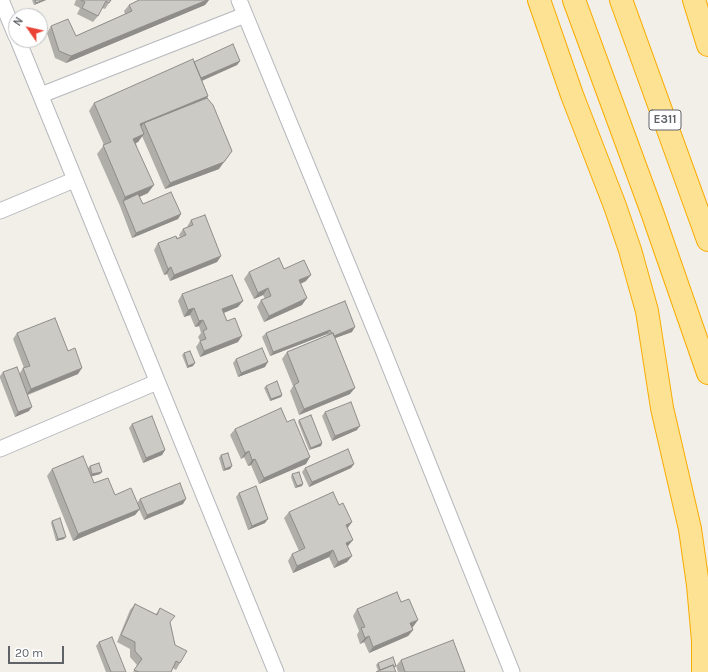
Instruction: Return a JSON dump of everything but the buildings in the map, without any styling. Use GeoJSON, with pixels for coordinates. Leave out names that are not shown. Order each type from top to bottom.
{"type":"FeatureCollection","features":[{"type":"Feature","properties":{"kind":"highway"},"geometry":{"type":"LineString","coordinates":[[538,0],[572,95],[616,206],[647,311],[662,408],[690,529],[698,585],[703,641],[703,672]]}},
{"type":"Feature","properties":{"kind":"highway"},"geometry":{"type":"LineString","coordinates":[[574,0],[652,212],[708,373]]}},
{"type":"Feature","properties":{"kind":"highway","name":"E311"},"geometry":{"type":"LineString","coordinates":[[621,0],[708,240]]}},
{"type":"Feature","properties":{"kind":"highway"},"geometry":{"type":"LineString","coordinates":[[694,0],[708,45]]}},
{"type":"Feature","properties":{"kind":"highway"},"geometry":{"type":"LineString","coordinates":[[705,0],[708,6]]}},
{"type":"Feature","properties":{"kind":"street"},"geometry":{"type":"LineString","coordinates":[[1,0],[8,17]]}},
{"type":"Feature","properties":{"kind":"street"},"geometry":{"type":"LineString","coordinates":[[239,0],[381,345],[512,672]]}},
{"type":"Feature","properties":{"kind":"street"},"geometry":{"type":"LineString","coordinates":[[40,96],[245,15]]}},
{"type":"Feature","properties":{"kind":"street"},"geometry":{"type":"LineString","coordinates":[[21,48],[276,672]]}},
{"type":"Feature","properties":{"kind":"street"},"geometry":{"type":"LineString","coordinates":[[0,211],[74,180]]}},
{"type":"Feature","properties":{"kind":"street"},"geometry":{"type":"LineString","coordinates":[[0,449],[158,382]]}}]}
